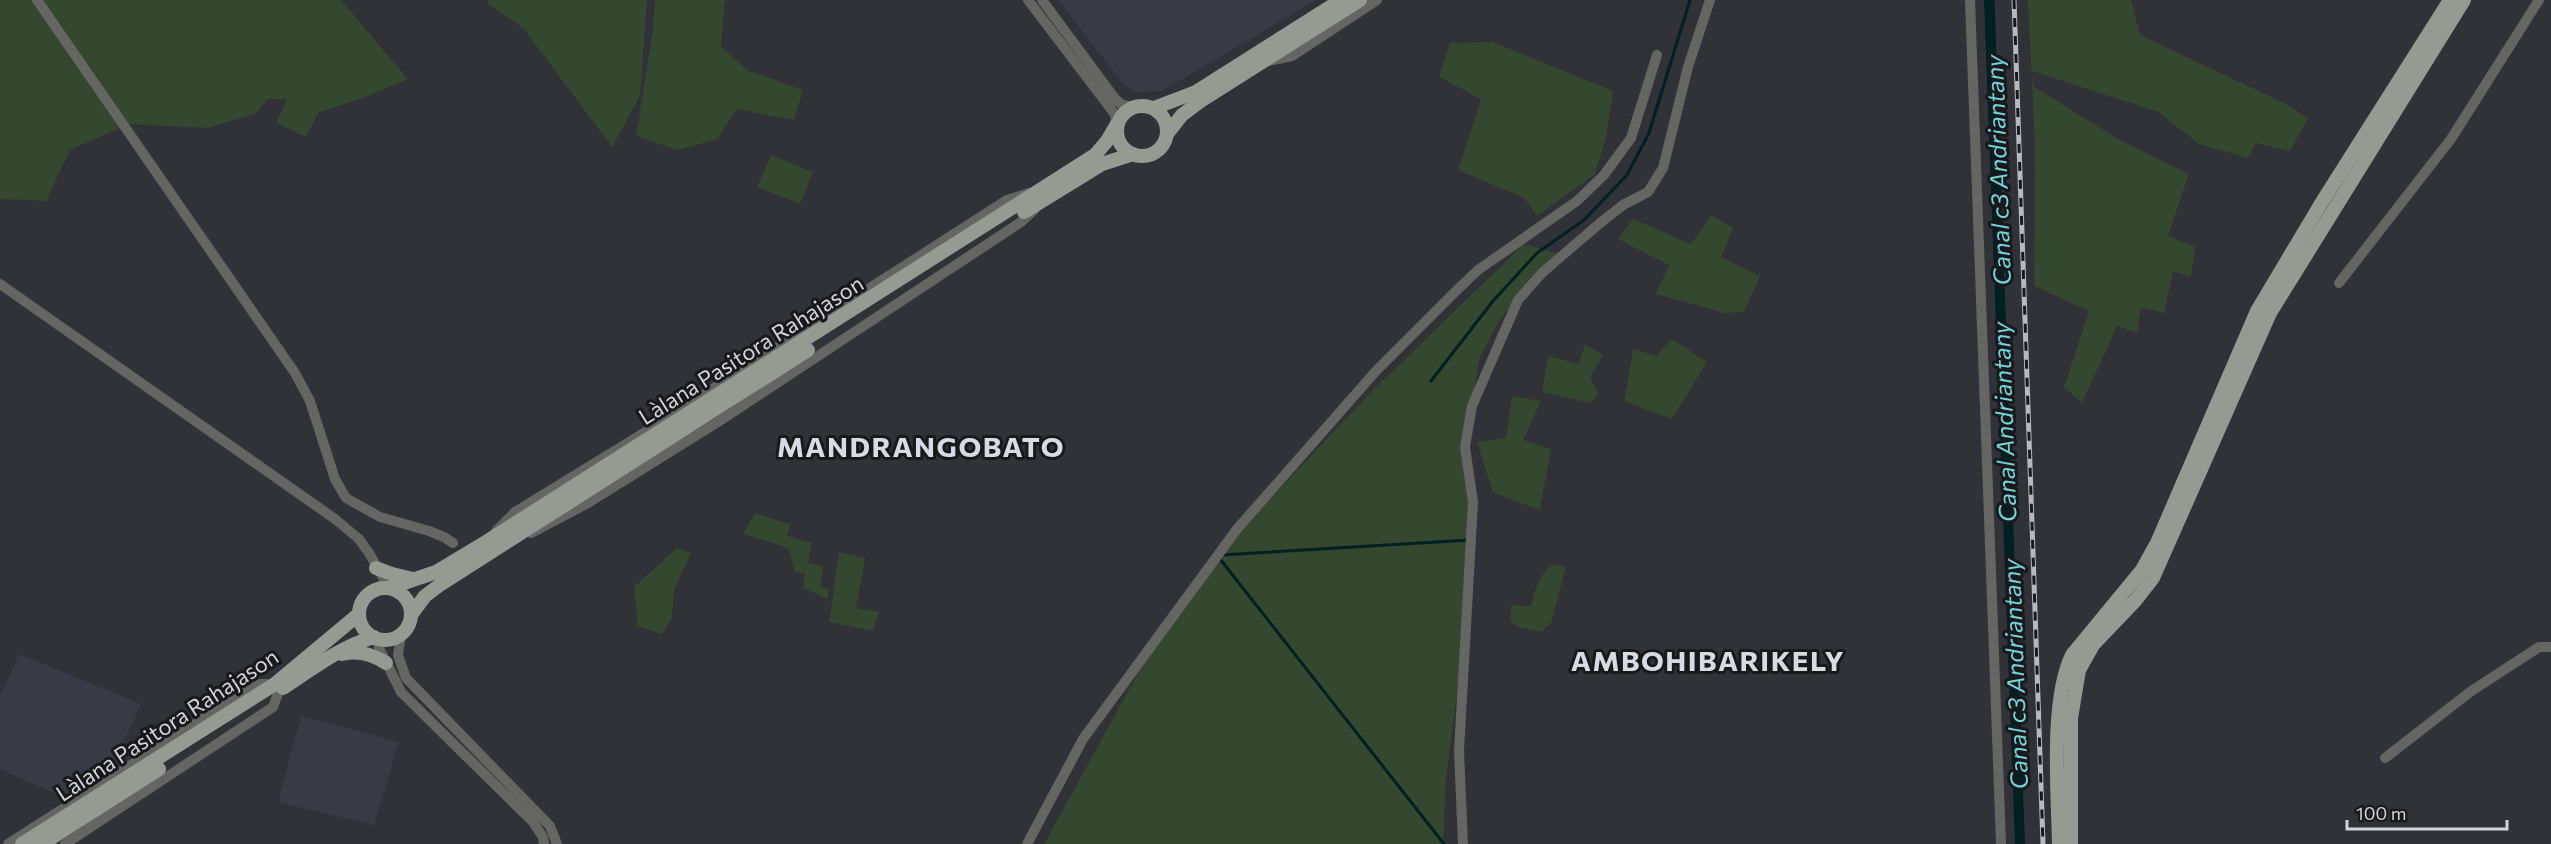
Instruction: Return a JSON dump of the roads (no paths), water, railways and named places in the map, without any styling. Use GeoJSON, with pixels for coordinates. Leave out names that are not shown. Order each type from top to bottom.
{"type":"FeatureCollection","features":[{"type":"Feature","properties":{"kind":"main road"},"geometry":{"type":"LineString","coordinates":[[1154,108],[1196,92],[1341,0]]}},
{"type":"Feature","properties":{"kind":"main road"},"geometry":{"type":"LineString","coordinates":[[1167,134],[1164,119],[1154,108],[1146,106],[1132,107],[1122,114],[1117,124],[1118,139],[1121,145],[1133,154],[1148,155],[1155,152],[1182,115],[1202,100],[1360,0]]}},
{"type":"Feature","properties":{"kind":"main road"},"geometry":{"type":"LineString","coordinates":[[2059,844],[2058,736],[2062,681],[2068,663],[2142,570],[2157,543],[2257,311],[2322,202],[2450,0]]}},
{"type":"Feature","properties":{"kind":"main road"},"geometry":{"type":"LineString","coordinates":[[2071,844],[2071,718],[2079,670],[2093,645],[2136,601],[2153,578],[2270,313],[2464,0]]}},
{"type":"Feature","properties":{"kind":"main road","name":"Làlana Pasitora Rahajason"},"geometry":{"type":"LineString","coordinates":[[411,615],[425,596],[491,546],[1046,192],[1095,155],[1117,124]]}},
{"type":"Feature","properties":{"kind":"main road","name":"Làlana Pasitora Rahajason"},"geometry":{"type":"LineString","coordinates":[[1046,192],[1102,164],[1133,154]]}},
{"type":"Feature","properties":{"kind":"main road","name":"Làlana Pasitora Rahajason"},"geometry":{"type":"LineString","coordinates":[[389,588],[418,580],[491,546]]}},
{"type":"Feature","properties":{"kind":"main road"},"geometry":{"type":"LineString","coordinates":[[376,568],[418,580]]}},
{"type":"Feature","properties":{"kind":"main road"},"geometry":{"type":"LineString","coordinates":[[389,588],[404,596],[411,608],[411,615],[407,627],[401,634],[386,639],[376,638],[361,623],[359,614],[361,605],[372,591],[389,588]]}},
{"type":"Feature","properties":{"kind":"main road","name":"Làlana Pasitora Rahajason"},"geometry":{"type":"LineString","coordinates":[[42,844],[277,688],[359,614]]}},
{"type":"Feature","properties":{"kind":"main road","name":"Làlana Pasitora Rahajason"},"geometry":{"type":"LineString","coordinates":[[22,844],[325,659],[357,642],[376,638]]}},
{"type":"Feature","properties":{"kind":"main road"},"geometry":{"type":"LineString","coordinates":[[325,659],[345,653],[359,652],[374,656],[386,663]]}},
{"type":"Feature","properties":{"kind":"street"},"geometry":{"type":"LineString","coordinates":[[37,0],[295,373],[310,401],[335,479],[346,498],[380,517],[420,528],[453,543]]}},
{"type":"Feature","properties":{"kind":"street"},"geometry":{"type":"LineString","coordinates":[[1029,0],[1114,113],[1117,124]]}},
{"type":"Feature","properties":{"kind":"street"},"geometry":{"type":"LineString","coordinates":[[1042,0],[1116,100],[1132,107]]}},
{"type":"Feature","properties":{"kind":"street"},"geometry":{"type":"LineString","coordinates":[[1265,62],[1292,56],[1377,0]]}},
{"type":"Feature","properties":{"kind":"street"},"geometry":{"type":"LineString","coordinates":[[1463,844],[1459,751],[1473,502],[1465,447],[1472,406],[1518,300],[1543,272],[1599,224],[1623,205],[1648,192],[1663,168],[1688,67],[1710,0]]}},
{"type":"Feature","properties":{"kind":"street"},"geometry":{"type":"LineString","coordinates":[[1970,0],[2001,844]]}},
{"type":"Feature","properties":{"kind":"street"},"geometry":{"type":"LineString","coordinates":[[2339,283],[2451,139],[2539,0]]}},
{"type":"Feature","properties":{"kind":"street"},"geometry":{"type":"LineString","coordinates":[[1027,844],[1083,740],[1237,529],[1376,371],[1454,293],[1479,270],[1577,201],[1604,175],[1631,138],[1657,55]]}},
{"type":"Feature","properties":{"kind":"street"},"geometry":{"type":"LineString","coordinates":[[491,546],[515,512],[649,430],[1007,200],[1046,192]]}},
{"type":"Feature","properties":{"kind":"street"},"geometry":{"type":"LineString","coordinates":[[0,284],[335,519],[359,539],[389,588]]}},
{"type":"Feature","properties":{"kind":"street"},"geometry":{"type":"LineString","coordinates":[[401,634],[398,655],[406,678],[550,826],[557,844]]}},
{"type":"Feature","properties":{"kind":"street"},"geometry":{"type":"LineString","coordinates":[[376,638],[401,692],[533,822],[543,837],[544,844]]}},
{"type":"Feature","properties":{"kind":"street"},"geometry":{"type":"LineString","coordinates":[[2385,758],[2470,692],[2539,647],[2551,647]]}},
{"type":"Feature","properties":{"kind":"street"},"geometry":{"type":"LineString","coordinates":[[8,844],[257,684],[277,688],[273,707],[65,844]]}},
{"type":"Feature","properties":{"kind":"waterway","name":"Canal Andriantany"},"geometry":{"type":"LineString","coordinates":[[1431,381],[1493,301],[1537,253],[1584,220],[1627,175],[1649,133],[1690,0]]}},
{"type":"Feature","properties":{"kind":"waterway","name":"Canal c3 Andriantany"},"geometry":{"type":"LineString","coordinates":[[1989,0],[2020,844]]}},
{"type":"Feature","properties":{"kind":"waterway","name":"Canal c3 Andriantany"},"geometry":{"type":"LineString","coordinates":[[1993,0],[2022,844]]}},
{"type":"Feature","properties":{"kind":"waterway"},"geometry":{"type":"LineString","coordinates":[[1222,555],[1470,540]]}},
{"type":"Feature","properties":{"kind":"waterway"},"geometry":{"type":"LineString","coordinates":[[1220,559],[1444,844]]}},
{"type":"Feature","properties":{"kind":"railway"},"geometry":{"type":"LineString","coordinates":[[2014,0],[2043,844]]}},
{"type":"Feature","properties":{"kind":"district","name":"MANDRANGOBATO"},"geometry":{"type":"Point","coordinates":[921,447]}},
{"type":"Feature","properties":{"kind":"district","name":"AMBOHIBARIKELY"},"geometry":{"type":"Point","coordinates":[1708,661]}}]}
